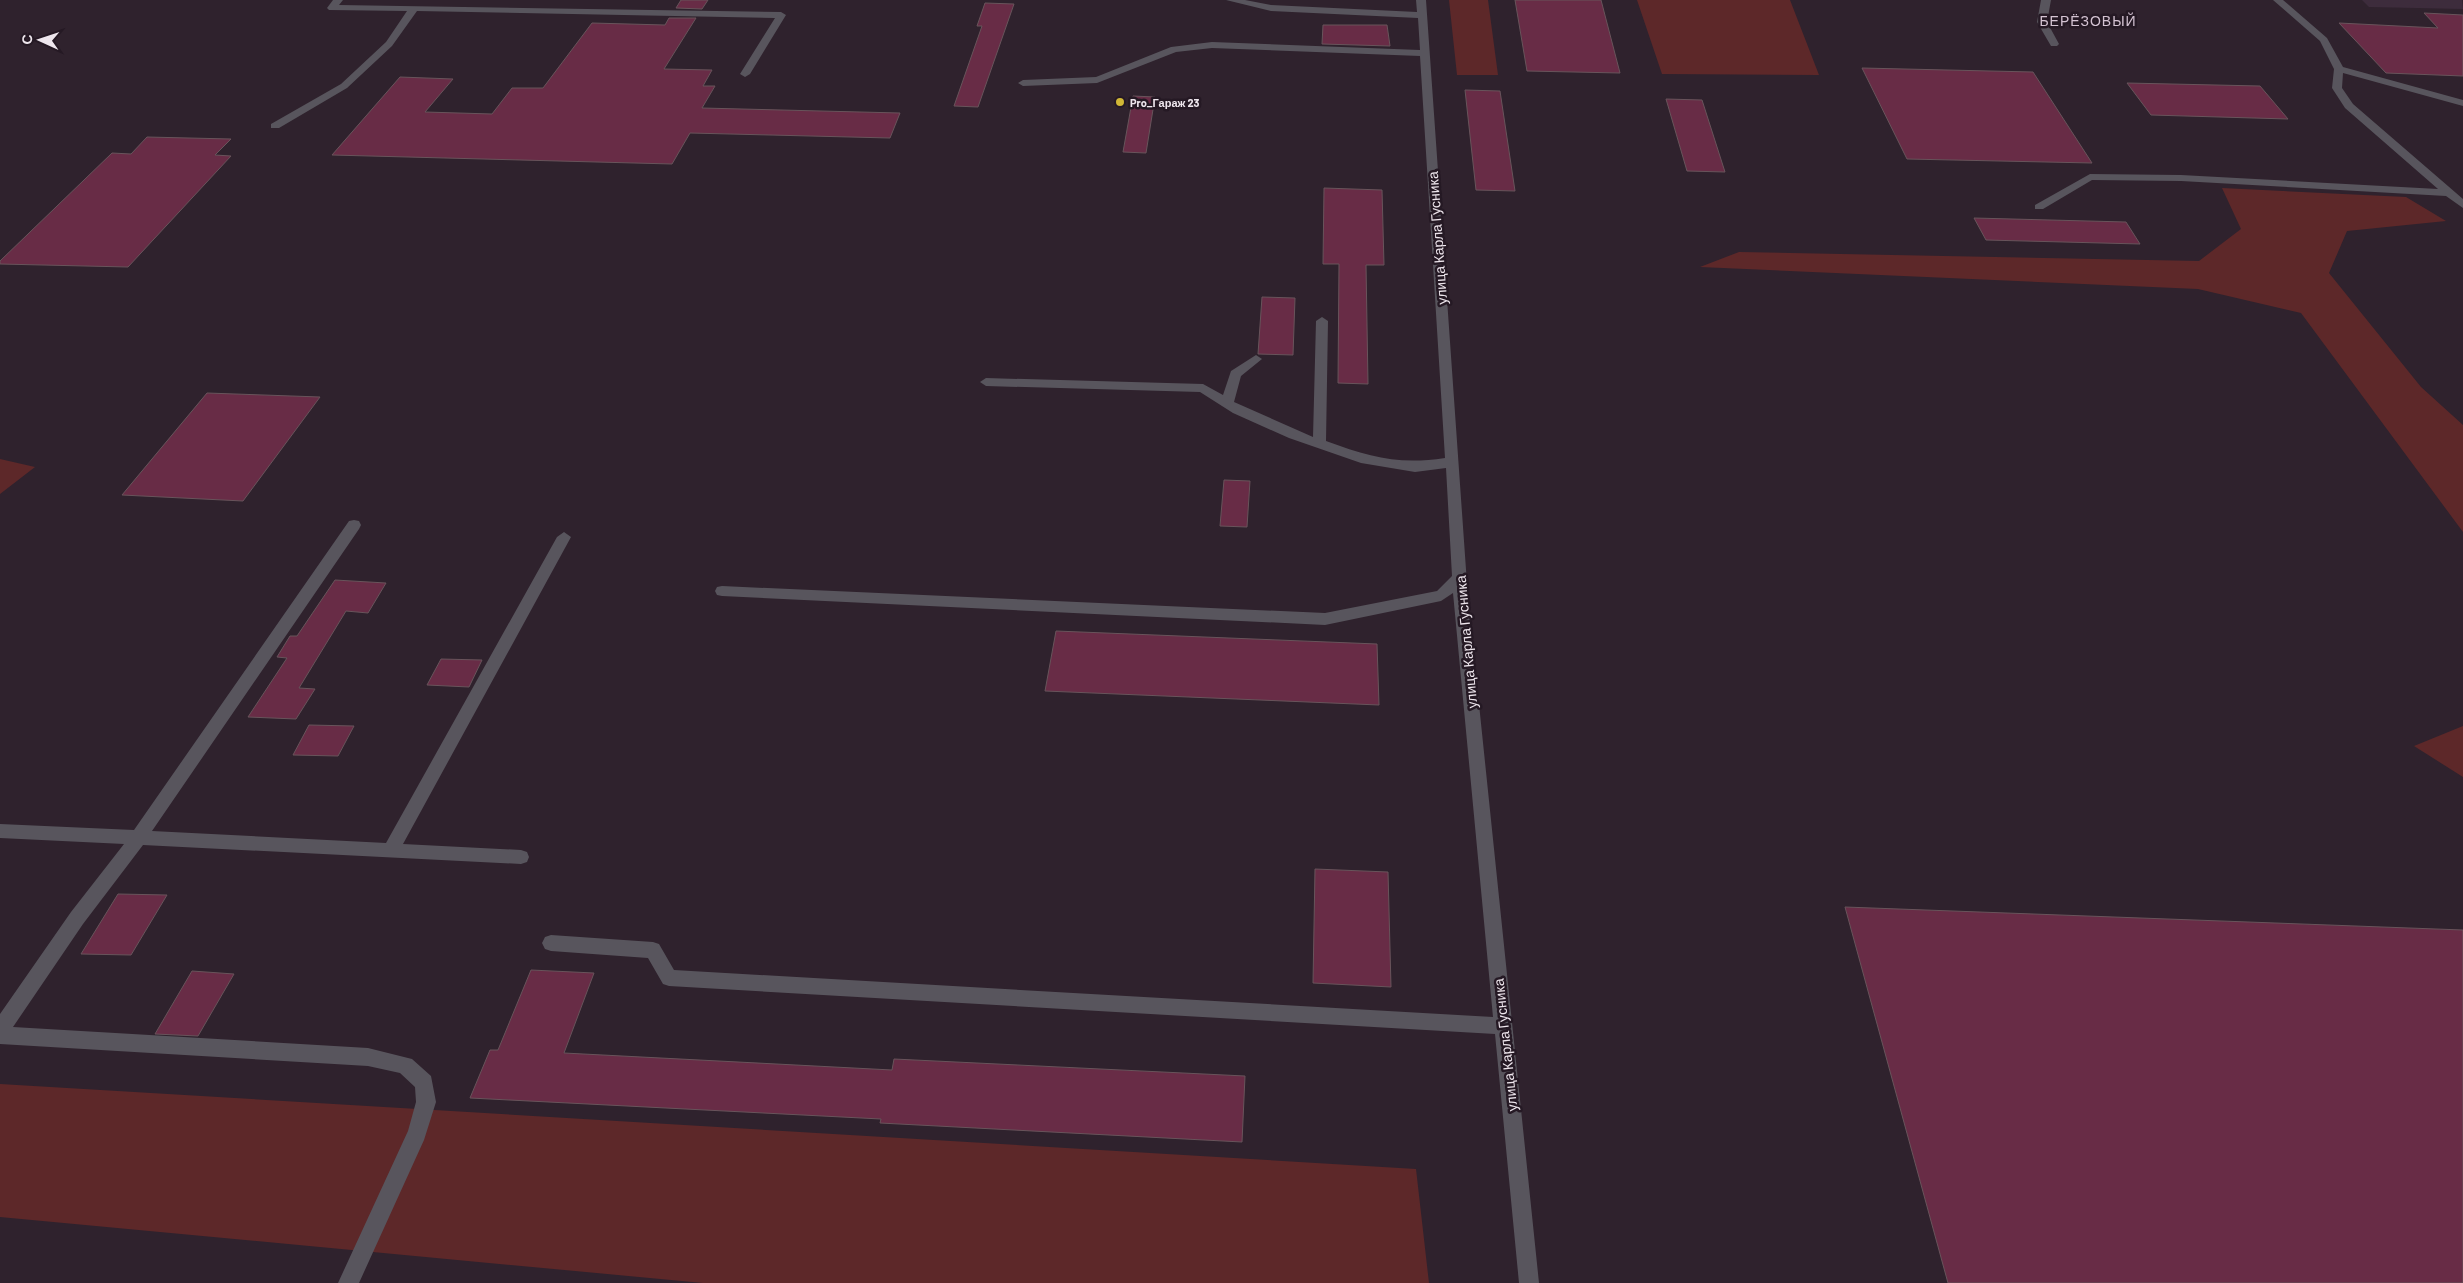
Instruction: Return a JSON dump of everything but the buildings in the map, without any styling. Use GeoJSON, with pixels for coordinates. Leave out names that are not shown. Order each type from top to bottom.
{"type":"FeatureCollection","features":[{"type":"Feature","properties":{"kind":"street"},"geometry":{"type":"LineString","coordinates":[[338,0],[332,8],[781,14],[745,74]]}},
{"type":"Feature","properties":{"kind":"street"},"geometry":{"type":"LineString","coordinates":[[1231,0],[1271,8],[1421,8]]}},
{"type":"Feature","properties":{"kind":"street"},"geometry":{"type":"LineString","coordinates":[[2046,0],[2042,22],[2054,44]]}},
{"type":"Feature","properties":{"kind":"street"},"geometry":{"type":"LineString","coordinates":[[2278,0],[2324,40],[2339,69],[2337,88],[2350,106],[2463,205]]}},
{"type":"Feature","properties":{"kind":"street"},"geometry":{"type":"LineString","coordinates":[[276,126],[344,86],[389,44],[414,8]]}},
{"type":"Feature","properties":{"kind":"street","name":"улица Карла Гусника"},"geometry":{"type":"LineString","coordinates":[[1421,8],[1460,577],[1529,1283]]}},
{"type":"Feature","properties":{"kind":"street"},"geometry":{"type":"LineString","coordinates":[[1023,83],[1096,80],[1174,49],[1189,47],[1222,46],[1425,53]]}},
{"type":"Feature","properties":{"kind":"street"},"geometry":{"type":"LineString","coordinates":[[2339,69],[2463,104]]}},
{"type":"Feature","properties":{"kind":"street"},"geometry":{"type":"LineString","coordinates":[[2039,207],[2090,177],[2181,178],[2449,193]]}},
{"type":"Feature","properties":{"kind":"street"},"geometry":{"type":"LineString","coordinates":[[1319,444],[1322,321]]}},
{"type":"Feature","properties":{"kind":"street"},"geometry":{"type":"LineString","coordinates":[[1228,403],[1235,374],[1256,359]]}},
{"type":"Feature","properties":{"kind":"street"},"geometry":{"type":"LineString","coordinates":[[986,382],[1203,388],[1228,403],[1294,435],[1366,460],[1415,467],[1452,462]]}},
{"type":"Feature","properties":{"kind":"street"},"geometry":{"type":"LineString","coordinates":[[0,1030],[77,918],[138,838],[354,525]]}},
{"type":"Feature","properties":{"kind":"street"},"geometry":{"type":"LineString","coordinates":[[390,851],[564,537]]}},
{"type":"Feature","properties":{"kind":"street"},"geometry":{"type":"LineString","coordinates":[[722,591],[1325,619],[1441,596],[1460,577]]}},
{"type":"Feature","properties":{"kind":"street"},"geometry":{"type":"LineString","coordinates":[[0,831],[521,857]]}},
{"type":"Feature","properties":{"kind":"street"},"geometry":{"type":"LineString","coordinates":[[552,943],[653,950],[669,978],[1504,1026]]}},
{"type":"Feature","properties":{"kind":"street"},"geometry":{"type":"LineString","coordinates":[[0,1035],[368,1057],[405,1065],[424,1083],[426,1102],[417,1133],[348,1283]]}},
{"type":"Feature","properties":{"kind":"shaded area"},"geometry":{"type":"Polygon","coordinates":[[[1449,0],[1488,0],[1498,75],[1457,75],[1449,0]]]}},
{"type":"Feature","properties":{"kind":"shaded area"},"geometry":{"type":"Polygon","coordinates":[[[1637,0],[1790,0],[1819,75],[1662,74],[1637,0]]]}},
{"type":"Feature","properties":{"kind":"shaded area"},"geometry":{"type":"Polygon","coordinates":[[[2362,0],[2462,0],[2463,9],[2369,7],[2362,0]]]}},
{"type":"Feature","properties":{"kind":"shaded area"},"geometry":{"type":"Polygon","coordinates":[[[2222,188],[2406,197],[2446,221],[2347,231],[2329,273],[2421,387],[2463,425],[2463,532],[2301,313],[2198,289],[1700,267],[1739,252],[2199,261],[2241,229],[2222,188]]]}},
{"type":"Feature","properties":{"kind":"shaded area"},"geometry":{"type":"Polygon","coordinates":[[[0,459],[35,467],[0,494],[0,459]]]}},
{"type":"Feature","properties":{"kind":"shaded area"},"geometry":{"type":"Polygon","coordinates":[[[2463,726],[2463,777],[2414,746],[2463,726]]]}},
{"type":"Feature","properties":{"kind":"shaded area"},"geometry":{"type":"Polygon","coordinates":[[[0,1084],[1416,1169],[1429,1283],[703,1283],[0,1217],[0,1084]]]}},
{"type":"Feature","properties":{"kind":"place","name":"Pro_Гараж 23"},"geometry":{"type":"Point","coordinates":[1120,102]}},
{"type":"Feature","properties":{"kind":"district","name":"БЕРЁЗОВЫЙ"},"geometry":{"type":"Point","coordinates":[2088,20]}}]}
